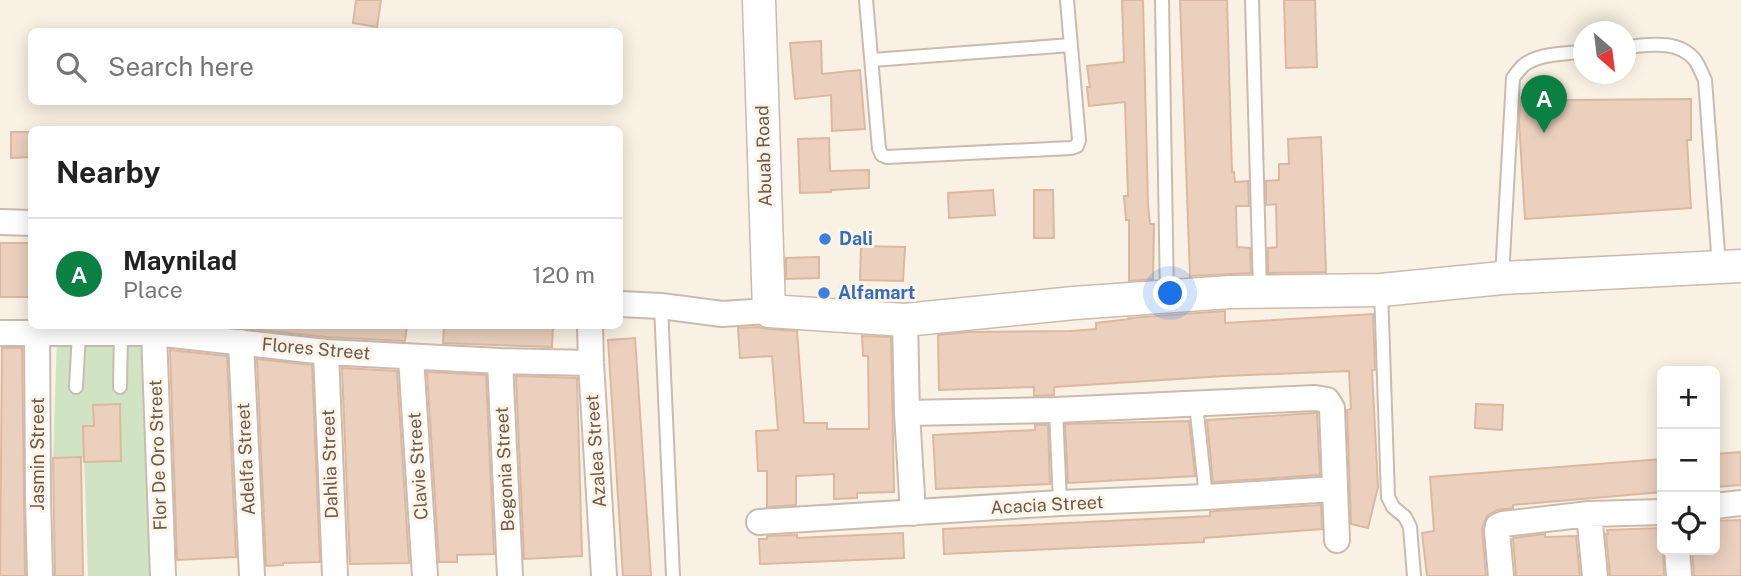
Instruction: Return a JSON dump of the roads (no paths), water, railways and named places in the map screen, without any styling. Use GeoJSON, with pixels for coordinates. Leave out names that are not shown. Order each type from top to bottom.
{"type":"FeatureCollection","features":[{"type":"Feature","properties":{"kind":"street","name":"Abuab Road"},"geometry":{"type":"LineString","coordinates":[[759,0],[769,311]]}},
{"type":"Feature","properties":{"kind":"street"},"geometry":{"type":"LineString","coordinates":[[0,222],[28,223]]}},
{"type":"Feature","properties":{"kind":"street"},"geometry":{"type":"LineString","coordinates":[[623,304],[722,314],[769,311],[905,320],[1167,296],[1260,290],[1381,290],[1502,278],[1730,266]]}},
{"type":"Feature","properties":{"kind":"street"},"geometry":{"type":"LineString","coordinates":[[905,320],[913,513]]}},
{"type":"Feature","properties":{"kind":"street","name":"Azalea Street"},"geometry":{"type":"LineString","coordinates":[[590,329],[604,576]]}},
{"type":"Feature","properties":{"kind":"street","name":"Flores Street"},"geometry":{"type":"LineString","coordinates":[[0,332],[165,331],[326,352],[591,363]]}},
{"type":"Feature","properties":{"kind":"street","name":"Flor De Oro Street"},"geometry":{"type":"LineString","coordinates":[[163,576],[165,331]]}},
{"type":"Feature","properties":{"kind":"street","name":"Jasmin Street"},"geometry":{"type":"LineString","coordinates":[[37,333],[40,576]]}},
{"type":"Feature","properties":{"kind":"street","name":"Adelfa Street"},"geometry":{"type":"LineString","coordinates":[[241,342],[253,576]]}},
{"type":"Feature","properties":{"kind":"street","name":"Dahlia Street"},"geometry":{"type":"LineString","coordinates":[[326,352],[335,576]]}},
{"type":"Feature","properties":{"kind":"street","name":"Clavie Street"},"geometry":{"type":"LineString","coordinates":[[411,357],[425,576]]}},
{"type":"Feature","properties":{"kind":"street","name":"Begonia Street"},"geometry":{"type":"LineString","coordinates":[[500,361],[510,576]]}},
{"type":"Feature","properties":{"kind":"street"},"geometry":{"type":"LineString","coordinates":[[907,413],[1056,410],[1315,398],[1327,400],[1332,408],[1337,540]]}},
{"type":"Feature","properties":{"kind":"street","name":"Acacia Street"},"geometry":{"type":"LineString","coordinates":[[759,522],[1335,489]]}},
{"type":"Feature","properties":{"kind":"street"},"geometry":{"type":"LineString","coordinates":[[1720,505],[1741,503]]}},
{"type":"Feature","properties":{"kind":"street"},"geometry":{"type":"LineString","coordinates":[[1501,576],[1498,526],[1589,514],[1657,512]]}},
{"type":"Feature","properties":{"kind":"street"},"geometry":{"type":"LineString","coordinates":[[1589,514],[1595,576]]}},
{"type":"Feature","properties":{"kind":"street"},"geometry":{"type":"LineString","coordinates":[[1677,555],[1679,576]]}},
{"type":"Feature","properties":{"kind":"lane"},"geometry":{"type":"LineString","coordinates":[[866,0],[879,149],[882,155],[887,157],[1076,146],[1079,140],[1067,0]]}},
{"type":"Feature","properties":{"kind":"lane"},"geometry":{"type":"LineString","coordinates":[[1162,0],[1167,296]]}},
{"type":"Feature","properties":{"kind":"lane"},"geometry":{"type":"LineString","coordinates":[[1252,0],[1260,290]]}},
{"type":"Feature","properties":{"kind":"lane"},"geometry":{"type":"LineString","coordinates":[[1636,46],[1656,44],[1681,48],[1695,60],[1705,80],[1730,266]]}},
{"type":"Feature","properties":{"kind":"lane"},"geometry":{"type":"LineString","coordinates":[[872,60],[1071,45]]}},
{"type":"Feature","properties":{"kind":"lane"},"geometry":{"type":"LineString","coordinates":[[1502,278],[1513,78],[1523,65],[1552,55],[1573,53]]}},
{"type":"Feature","properties":{"kind":"lane"},"geometry":{"type":"LineString","coordinates":[[1381,290],[1388,497],[1410,527],[1414,576]]}},
{"type":"Feature","properties":{"kind":"lane"},"geometry":{"type":"LineString","coordinates":[[661,306],[673,576]]}},
{"type":"Feature","properties":{"kind":"lane"},"geometry":{"type":"LineString","coordinates":[[76,387],[79,333]]}},
{"type":"Feature","properties":{"kind":"lane"},"geometry":{"type":"LineString","coordinates":[[120,387],[121,333]]}},
{"type":"Feature","properties":{"kind":"lane"},"geometry":{"type":"LineString","coordinates":[[1196,404],[1206,497]]}},
{"type":"Feature","properties":{"kind":"lane"},"geometry":{"type":"LineString","coordinates":[[1056,410],[1060,503]]}},
{"type":"Feature","properties":{"kind":"place","name":"Maynilad"},"geometry":{"type":"Point","coordinates":[1544,133]}},
{"type":"Feature","properties":{"kind":"place","name":"Dali"},"geometry":{"type":"Point","coordinates":[825,239]}},
{"type":"Feature","properties":{"kind":"place","name":"Alfamart"},"geometry":{"type":"Point","coordinates":[824,293]}}]}
